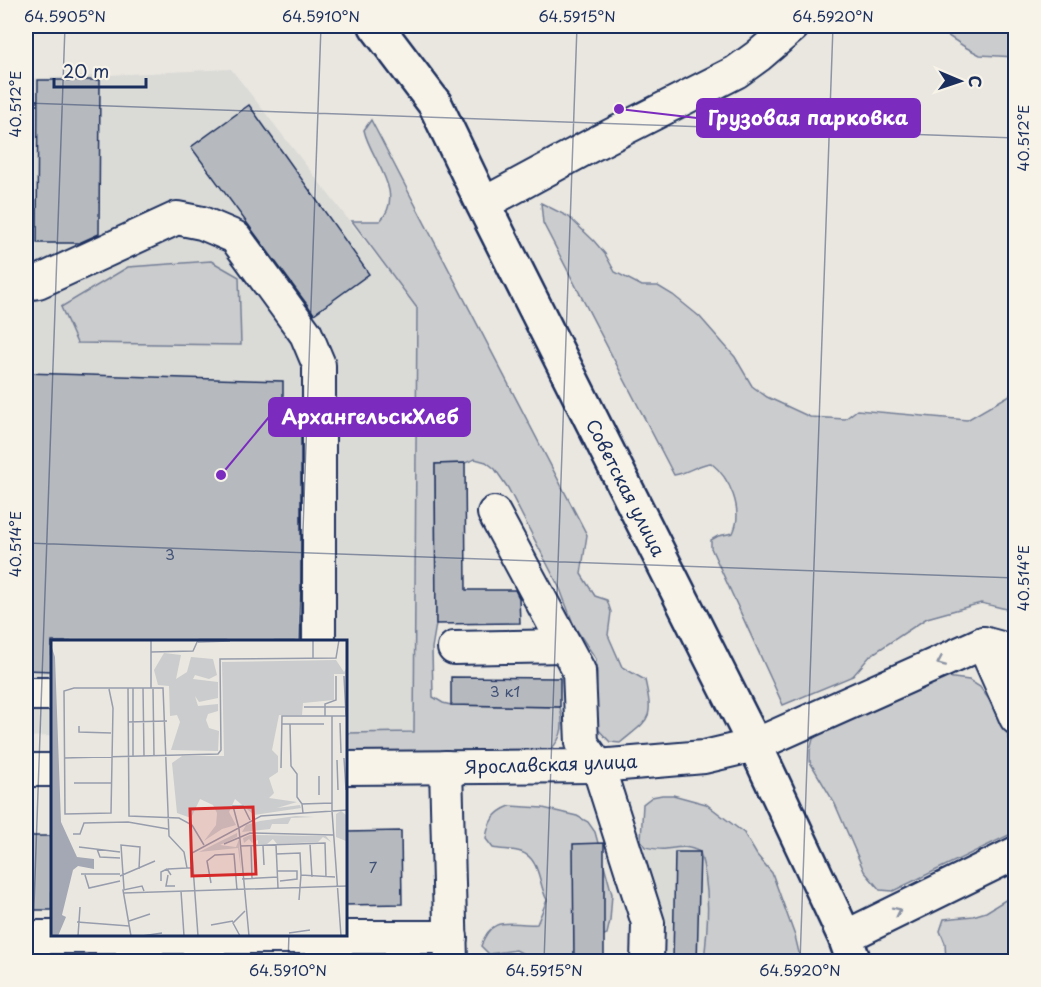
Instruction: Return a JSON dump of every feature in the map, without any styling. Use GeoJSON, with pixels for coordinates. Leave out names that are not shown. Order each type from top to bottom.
{"type":"FeatureCollection","features":[{"type":"Feature","properties":{"kind":"main road","name":"Советская улица"},"geometry":{"type":"LineString","coordinates":[[376,26],[435,104],[755,745],[849,949]]}},
{"type":"Feature","properties":{"kind":"street"},"geometry":{"type":"LineString","coordinates":[[483,204],[592,145],[736,72],[793,26]]}},
{"type":"Feature","properties":{"kind":"street"},"geometry":{"type":"LineString","coordinates":[[26,284],[38,282],[177,218],[202,223],[235,237],[306,334],[319,365],[319,640]]}},
{"type":"Feature","properties":{"kind":"street"},"geometry":{"type":"LineString","coordinates":[[494,513],[579,671],[582,743],[598,766],[648,923],[647,962]]}},
{"type":"Feature","properties":{"kind":"street"},"geometry":{"type":"LineString","coordinates":[[983,643],[1016,652]]}},
{"type":"Feature","properties":{"kind":"street"},"geometry":{"type":"LineString","coordinates":[[983,643],[1016,718]]}},
{"type":"Feature","properties":{"kind":"street","name":"Ярославская улица"},"geometry":{"type":"LineString","coordinates":[[346,768],[598,766],[704,757],[755,745],[983,643]]}},
{"type":"Feature","properties":{"kind":"street"},"geometry":{"type":"LineString","coordinates":[[454,648],[565,646]]}},
{"type":"Feature","properties":{"kind":"street"},"geometry":{"type":"LineString","coordinates":[[26,694],[51,694]]}},
{"type":"Feature","properties":{"kind":"street"},"geometry":{"type":"LineString","coordinates":[[26,937],[451,949],[446,767]]}},
{"type":"Feature","properties":{"kind":"street"},"geometry":{"type":"LineString","coordinates":[[26,770],[51,770]]}},
{"type":"Feature","properties":{"kind":"street"},"geometry":{"type":"LineString","coordinates":[[849,949],[1016,853]]}},
{"type":"Feature","properties":{"kind":"shaded area"},"geometry":{"type":"Polygon","coordinates":[[[933,26],[1015,26],[1015,57],[980,55],[933,26]]]}},
{"type":"Feature","properties":{"kind":"shaded area"},"geometry":{"type":"Polygon","coordinates":[[[231,69],[417,308],[414,732],[346,733],[346,640],[51,640],[51,736],[26,737],[26,79],[231,69]]]}},
{"type":"Feature","properties":{"kind":"shaded area"},"geometry":{"type":"Polygon","coordinates":[[[371,120],[587,535],[581,574],[595,596],[607,600],[611,612],[608,635],[622,667],[645,680],[649,704],[647,718],[620,743],[610,742],[595,726],[596,659],[574,626],[560,589],[508,488],[495,469],[486,462],[475,459],[465,463],[435,464],[436,624],[432,648],[433,697],[451,705],[560,707],[562,728],[558,740],[543,755],[346,757],[346,733],[414,732],[417,308],[352,221],[380,221],[387,210],[390,199],[384,176],[364,130],[371,120]]]}},
{"type":"Feature","properties":{"kind":"shaded area"},"geometry":{"type":"Polygon","coordinates":[[[541,203],[569,217],[605,254],[615,272],[642,286],[658,286],[700,317],[735,357],[752,386],[767,397],[810,417],[845,419],[857,410],[967,420],[1015,392],[1015,611],[981,603],[927,618],[871,655],[853,676],[783,705],[711,548],[711,540],[733,533],[736,524],[736,505],[729,486],[718,469],[711,463],[674,475],[543,223],[541,203]]]}},
{"type":"Feature","properties":{"kind":"shaded area"},"geometry":{"type":"Polygon","coordinates":[[[211,261],[239,277],[241,345],[77,343],[61,307],[128,267],[211,261]]]}},
{"type":"Feature","properties":{"kind":"shaded area"},"geometry":{"type":"Polygon","coordinates":[[[946,677],[969,680],[980,687],[1004,726],[1015,754],[1015,829],[1009,835],[893,891],[880,890],[864,871],[835,804],[810,762],[813,739],[821,733],[926,683],[946,677]]]}},
{"type":"Feature","properties":{"kind":"shaded area"},"geometry":{"type":"Polygon","coordinates":[[[673,795],[706,804],[744,833],[757,855],[772,873],[795,936],[801,961],[704,961],[707,893],[700,852],[687,847],[661,849],[645,847],[641,840],[643,804],[652,797],[673,795]]]}},
{"type":"Feature","properties":{"kind":"shaded area"},"geometry":{"type":"Polygon","coordinates":[[[510,806],[543,808],[577,816],[588,822],[595,832],[612,894],[610,921],[607,934],[594,939],[574,961],[529,961],[528,956],[516,950],[489,954],[481,946],[485,936],[497,925],[503,923],[537,924],[547,900],[536,866],[527,855],[518,851],[493,848],[486,839],[493,818],[510,806]]]}},
{"type":"Feature","properties":{"kind":"shaded area"},"geometry":{"type":"Polygon","coordinates":[[[676,846],[689,846],[700,852],[704,865],[708,914],[704,961],[641,962],[645,847],[663,850],[676,846]]]}},
{"type":"Feature","properties":{"kind":"shaded area"},"geometry":{"type":"Polygon","coordinates":[[[1015,894],[1015,961],[946,961],[945,943],[940,931],[944,919],[973,916],[986,912],[1015,894]]]}},
{"type":"Feature","properties":{"kind":"building"},"geometry":{"type":"Polygon","coordinates":[[[38,80],[100,80],[99,234],[79,243],[37,243],[38,80]]]}},
{"type":"Feature","properties":{"kind":"building"},"geometry":{"type":"Polygon","coordinates":[[[249,105],[369,274],[314,314],[191,147],[249,105]]]}},
{"type":"Feature","properties":{"kind":"building"},"geometry":{"type":"Polygon","coordinates":[[[26,373],[283,381],[283,412],[301,412],[301,640],[51,640],[51,671],[26,670],[26,373]]]}},
{"type":"Feature","properties":{"kind":"building"},"geometry":{"type":"Polygon","coordinates":[[[465,463],[466,590],[515,590],[519,598],[520,623],[436,624],[435,464],[465,463]]]}},
{"type":"Feature","properties":{"kind":"building"},"geometry":{"type":"Polygon","coordinates":[[[451,677],[560,678],[560,707],[451,705],[451,677]]]}},
{"type":"Feature","properties":{"kind":"building"},"geometry":{"type":"Polygon","coordinates":[[[401,831],[402,904],[346,905],[346,832],[401,831]]]}},
{"type":"Feature","properties":{"kind":"building"},"geometry":{"type":"Polygon","coordinates":[[[26,836],[51,836],[51,910],[26,910],[26,836]]]}},
{"type":"Feature","properties":{"kind":"building"},"geometry":{"type":"Polygon","coordinates":[[[604,843],[604,962],[574,962],[573,844],[604,843]]]}},
{"type":"Feature","properties":{"kind":"building"},"geometry":{"type":"Polygon","coordinates":[[[675,852],[700,852],[697,962],[673,962],[675,852]]]}},
{"type":"Feature","properties":{"kind":"place","name":"Грузовая парковка"},"geometry":{"type":"Point","coordinates":[619,109]}},
{"type":"Feature","properties":{"kind":"place","name":"АрхангельскХлеб"},"geometry":{"type":"Point","coordinates":[221,475]}}]}
